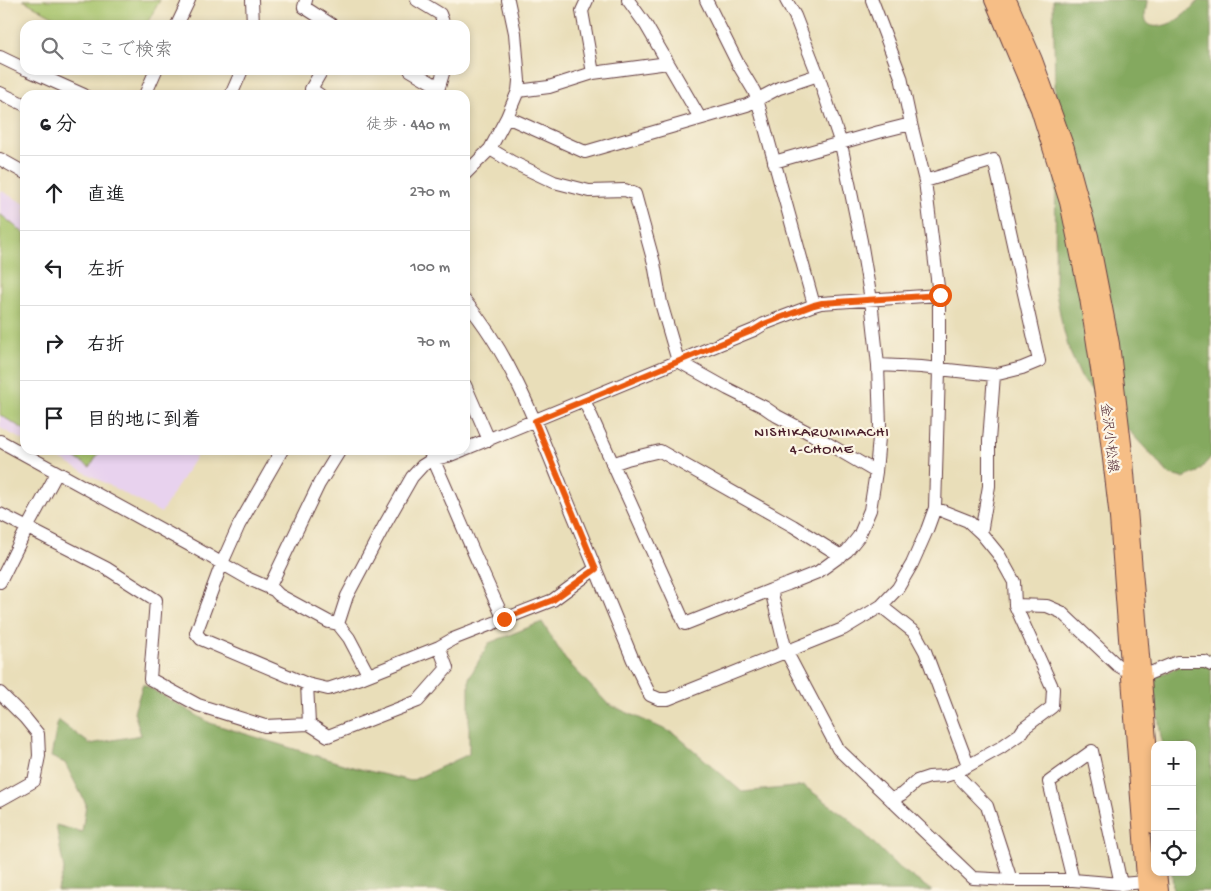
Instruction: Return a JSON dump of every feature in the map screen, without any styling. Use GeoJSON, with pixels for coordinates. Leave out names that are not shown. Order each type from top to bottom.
{"type":"FeatureCollection","features":[{"type":"Feature","properties":{"kind":"main road","name":"金沢小松線"},"geometry":{"type":"LineString","coordinates":[[994,0],[1039,109],[1068,202],[1088,298],[1105,408],[1151,794]]}},
{"type":"Feature","properties":{"kind":"main road","name":"金沢小松線"},"geometry":{"type":"LineString","coordinates":[[1008,0],[1034,60],[1066,148],[1090,236],[1111,344],[1125,461],[1145,887]]}},
{"type":"Feature","properties":{"kind":"main road"},"geometry":{"type":"LineString","coordinates":[[1158,876],[1160,891]]}},
{"type":"Feature","properties":{"kind":"street"},"geometry":{"type":"LineString","coordinates":[[179,20],[188,0]]}},
{"type":"Feature","properties":{"kind":"street"},"geometry":{"type":"LineString","coordinates":[[252,0],[253,20]]}},
{"type":"Feature","properties":{"kind":"street"},"geometry":{"type":"LineString","coordinates":[[306,0],[304,7],[324,20]]}},
{"type":"Feature","properties":{"kind":"street"},"geometry":{"type":"LineString","coordinates":[[417,0],[440,14],[442,20]]}},
{"type":"Feature","properties":{"kind":"street"},"geometry":{"type":"LineString","coordinates":[[470,169],[490,149],[518,91],[514,34],[508,0]]}},
{"type":"Feature","properties":{"kind":"street"},"geometry":{"type":"LineString","coordinates":[[586,0],[582,11],[593,72]]}},
{"type":"Feature","properties":{"kind":"street"},"geometry":{"type":"LineString","coordinates":[[628,0],[646,25],[700,118]]}},
{"type":"Feature","properties":{"kind":"street"},"geometry":{"type":"LineString","coordinates":[[706,0],[758,99],[814,305]]}},
{"type":"Feature","properties":{"kind":"street"},"geometry":{"type":"LineString","coordinates":[[584,400],[685,624],[818,572],[847,551],[859,536],[870,510],[880,426],[878,365],[871,300],[841,144],[818,76],[795,16],[786,0]]}},
{"type":"Feature","properties":{"kind":"street"},"geometry":{"type":"LineString","coordinates":[[470,308],[504,357],[535,421],[633,660],[650,695],[659,699],[668,699],[843,629],[881,606],[898,588],[912,564],[927,530],[934,508],[940,295],[925,181],[901,77],[872,0]]}},
{"type":"Feature","properties":{"kind":"street"},"geometry":{"type":"LineString","coordinates":[[0,57],[20,66]]}},
{"type":"Feature","properties":{"kind":"street"},"geometry":{"type":"LineString","coordinates":[[518,91],[549,87],[593,72],[668,63]]}},
{"type":"Feature","properties":{"kind":"street"},"geometry":{"type":"LineString","coordinates":[[39,75],[73,90]]}},
{"type":"Feature","properties":{"kind":"street"},"geometry":{"type":"LineString","coordinates":[[146,90],[154,75]]}},
{"type":"Feature","properties":{"kind":"street"},"geometry":{"type":"LineString","coordinates":[[233,90],[240,75]]}},
{"type":"Feature","properties":{"kind":"street"},"geometry":{"type":"LineString","coordinates":[[312,90],[310,89],[319,75]]}},
{"type":"Feature","properties":{"kind":"street"},"geometry":{"type":"LineString","coordinates":[[416,75],[435,90]]}},
{"type":"Feature","properties":{"kind":"street"},"geometry":{"type":"LineString","coordinates":[[436,90],[442,75]]}},
{"type":"Feature","properties":{"kind":"street"},"geometry":{"type":"LineString","coordinates":[[507,117],[585,152],[747,105],[778,88],[818,76]]}},
{"type":"Feature","properties":{"kind":"street"},"geometry":{"type":"LineString","coordinates":[[0,93],[20,103]]}},
{"type":"Feature","properties":{"kind":"street"},"geometry":{"type":"LineString","coordinates":[[774,162],[911,124]]}},
{"type":"Feature","properties":{"kind":"street"},"geometry":{"type":"LineString","coordinates":[[490,149],[554,182],[590,191],[625,190],[635,194],[654,263],[661,303],[678,361],[764,407],[876,472]]}},
{"type":"Feature","properties":{"kind":"street"},"geometry":{"type":"LineString","coordinates":[[0,160],[20,170]]}},
{"type":"Feature","properties":{"kind":"street"},"geometry":{"type":"LineString","coordinates":[[878,365],[921,367],[994,375],[1039,362],[994,160],[925,181]]}},
{"type":"Feature","properties":{"kind":"street"},"geometry":{"type":"LineString","coordinates":[[470,448],[754,330],[764,324],[814,305],[940,295]]}},
{"type":"Feature","properties":{"kind":"street"},"geometry":{"type":"LineString","coordinates":[[981,533],[989,486],[989,441],[994,375]]}},
{"type":"Feature","properties":{"kind":"street"},"geometry":{"type":"LineString","coordinates":[[470,396],[489,440]]}},
{"type":"Feature","properties":{"kind":"street"},"geometry":{"type":"LineString","coordinates":[[0,441],[20,452]]}},
{"type":"Feature","properties":{"kind":"street"},"geometry":{"type":"LineString","coordinates":[[612,464],[660,450],[840,556]]}},
{"type":"Feature","properties":{"kind":"street"},"geometry":{"type":"LineString","coordinates":[[25,455],[249,579],[269,588],[329,622],[338,624],[349,638],[368,674]]}},
{"type":"Feature","properties":{"kind":"street"},"geometry":{"type":"LineString","coordinates":[[279,455],[239,525],[222,563],[196,633],[201,639],[307,684],[328,689],[439,647],[453,639],[553,600],[596,569]]}},
{"type":"Feature","properties":{"kind":"street"},"geometry":{"type":"LineString","coordinates":[[269,588],[319,484],[337,455]]}},
{"type":"Feature","properties":{"kind":"street"},"geometry":{"type":"LineString","coordinates":[[338,624],[347,596],[384,526],[412,477],[430,455]]}},
{"type":"Feature","properties":{"kind":"street"},"geometry":{"type":"LineString","coordinates":[[431,455],[504,619]]}},
{"type":"Feature","properties":{"kind":"street"},"geometry":{"type":"LineString","coordinates":[[0,581],[58,473]]}},
{"type":"Feature","properties":{"kind":"street"},"geometry":{"type":"LineString","coordinates":[[891,800],[902,794],[917,781],[955,773],[1000,748],[1052,707],[1053,689],[1015,605],[1014,582],[999,555],[981,533],[968,521],[934,508]]}},
{"type":"Feature","properties":{"kind":"street"},"geometry":{"type":"LineString","coordinates":[[0,514],[106,568],[156,600],[150,679],[198,705],[265,726],[309,724],[328,736],[418,701],[447,668],[439,647]]}},
{"type":"Feature","properties":{"kind":"street"},"geometry":{"type":"LineString","coordinates":[[771,590],[786,651],[838,749],[973,878],[1073,880],[1145,887]]}},
{"type":"Feature","properties":{"kind":"street"},"geometry":{"type":"LineString","coordinates":[[1015,605],[1047,606],[1061,612],[1117,665],[1136,674],[1177,662],[1205,662],[1211,665]]}},
{"type":"Feature","properties":{"kind":"street"},"geometry":{"type":"LineString","coordinates":[[881,606],[915,633],[926,651],[968,766]]}},
{"type":"Feature","properties":{"kind":"street"},"geometry":{"type":"LineString","coordinates":[[307,684],[309,724]]}},
{"type":"Feature","properties":{"kind":"street"},"geometry":{"type":"LineString","coordinates":[[0,693],[38,734],[39,756],[34,781],[0,800]]}},
{"type":"Feature","properties":{"kind":"street"},"geometry":{"type":"LineString","coordinates":[[1073,880],[1049,782],[1092,751],[1121,884]]}},
{"type":"Feature","properties":{"kind":"street"},"geometry":{"type":"LineString","coordinates":[[955,773],[988,806],[1011,880]]}},
{"type":"Feature","properties":{"kind":"shaded area"},"geometry":{"type":"Polygon","coordinates":[[[0,190],[20,201],[20,438],[0,428],[0,190]]]}},
{"type":"Feature","properties":{"kind":"shaded area"},"geometry":{"type":"Polygon","coordinates":[[[52,455],[197,455],[161,513],[52,455]]]}},
{"type":"Feature","properties":{"kind":"green space"},"geometry":{"type":"Polygon","coordinates":[[[23,0],[160,0],[149,20],[60,20],[23,0]]]}},
{"type":"Feature","properties":{"kind":"green space"},"geometry":{"type":"Polygon","coordinates":[[[1053,0],[1147,0],[1146,21],[1153,26],[1157,26],[1167,25],[1175,21],[1200,0],[1211,0],[1211,457],[1198,472],[1183,478],[1170,475],[1120,421],[1081,377],[1069,350],[1055,288],[1056,124],[1053,0]]]}},
{"type":"Feature","properties":{"kind":"green space"},"geometry":{"type":"Polygon","coordinates":[[[0,214],[20,230],[20,427],[0,415],[0,214]]]}},
{"type":"Feature","properties":{"kind":"green space"},"geometry":{"type":"Polygon","coordinates":[[[70,455],[98,455],[90,467],[70,455]]]}},
{"type":"Feature","properties":{"kind":"green space"},"geometry":{"type":"Polygon","coordinates":[[[542,622],[565,659],[608,704],[675,734],[742,792],[804,786],[847,817],[897,866],[932,891],[57,891],[64,870],[56,825],[82,832],[86,804],[65,763],[51,757],[58,720],[90,744],[141,735],[134,712],[143,684],[210,723],[356,768],[411,781],[469,754],[469,678],[489,643],[542,622]]]}},
{"type":"Feature","properties":{"kind":"green space"},"geometry":{"type":"Polygon","coordinates":[[[1211,653],[1211,891],[1173,891],[1172,876],[1196,876],[1196,741],[1161,741],[1153,678],[1211,653]]]}},
{"type":"Feature","properties":{"kind":"district","name":"NISHIKARUMIMACHI 4-CHOME"},"geometry":{"type":"Point","coordinates":[822,442]}},
{"type":"Feature","properties":{"kind":"route"},"geometry":{"type":"LineString","coordinates":[[504,619],[553,600],[596,569],[535,421],[754,330],[764,324],[814,305],[895,297],[910,298],[940,295]]}}]}
